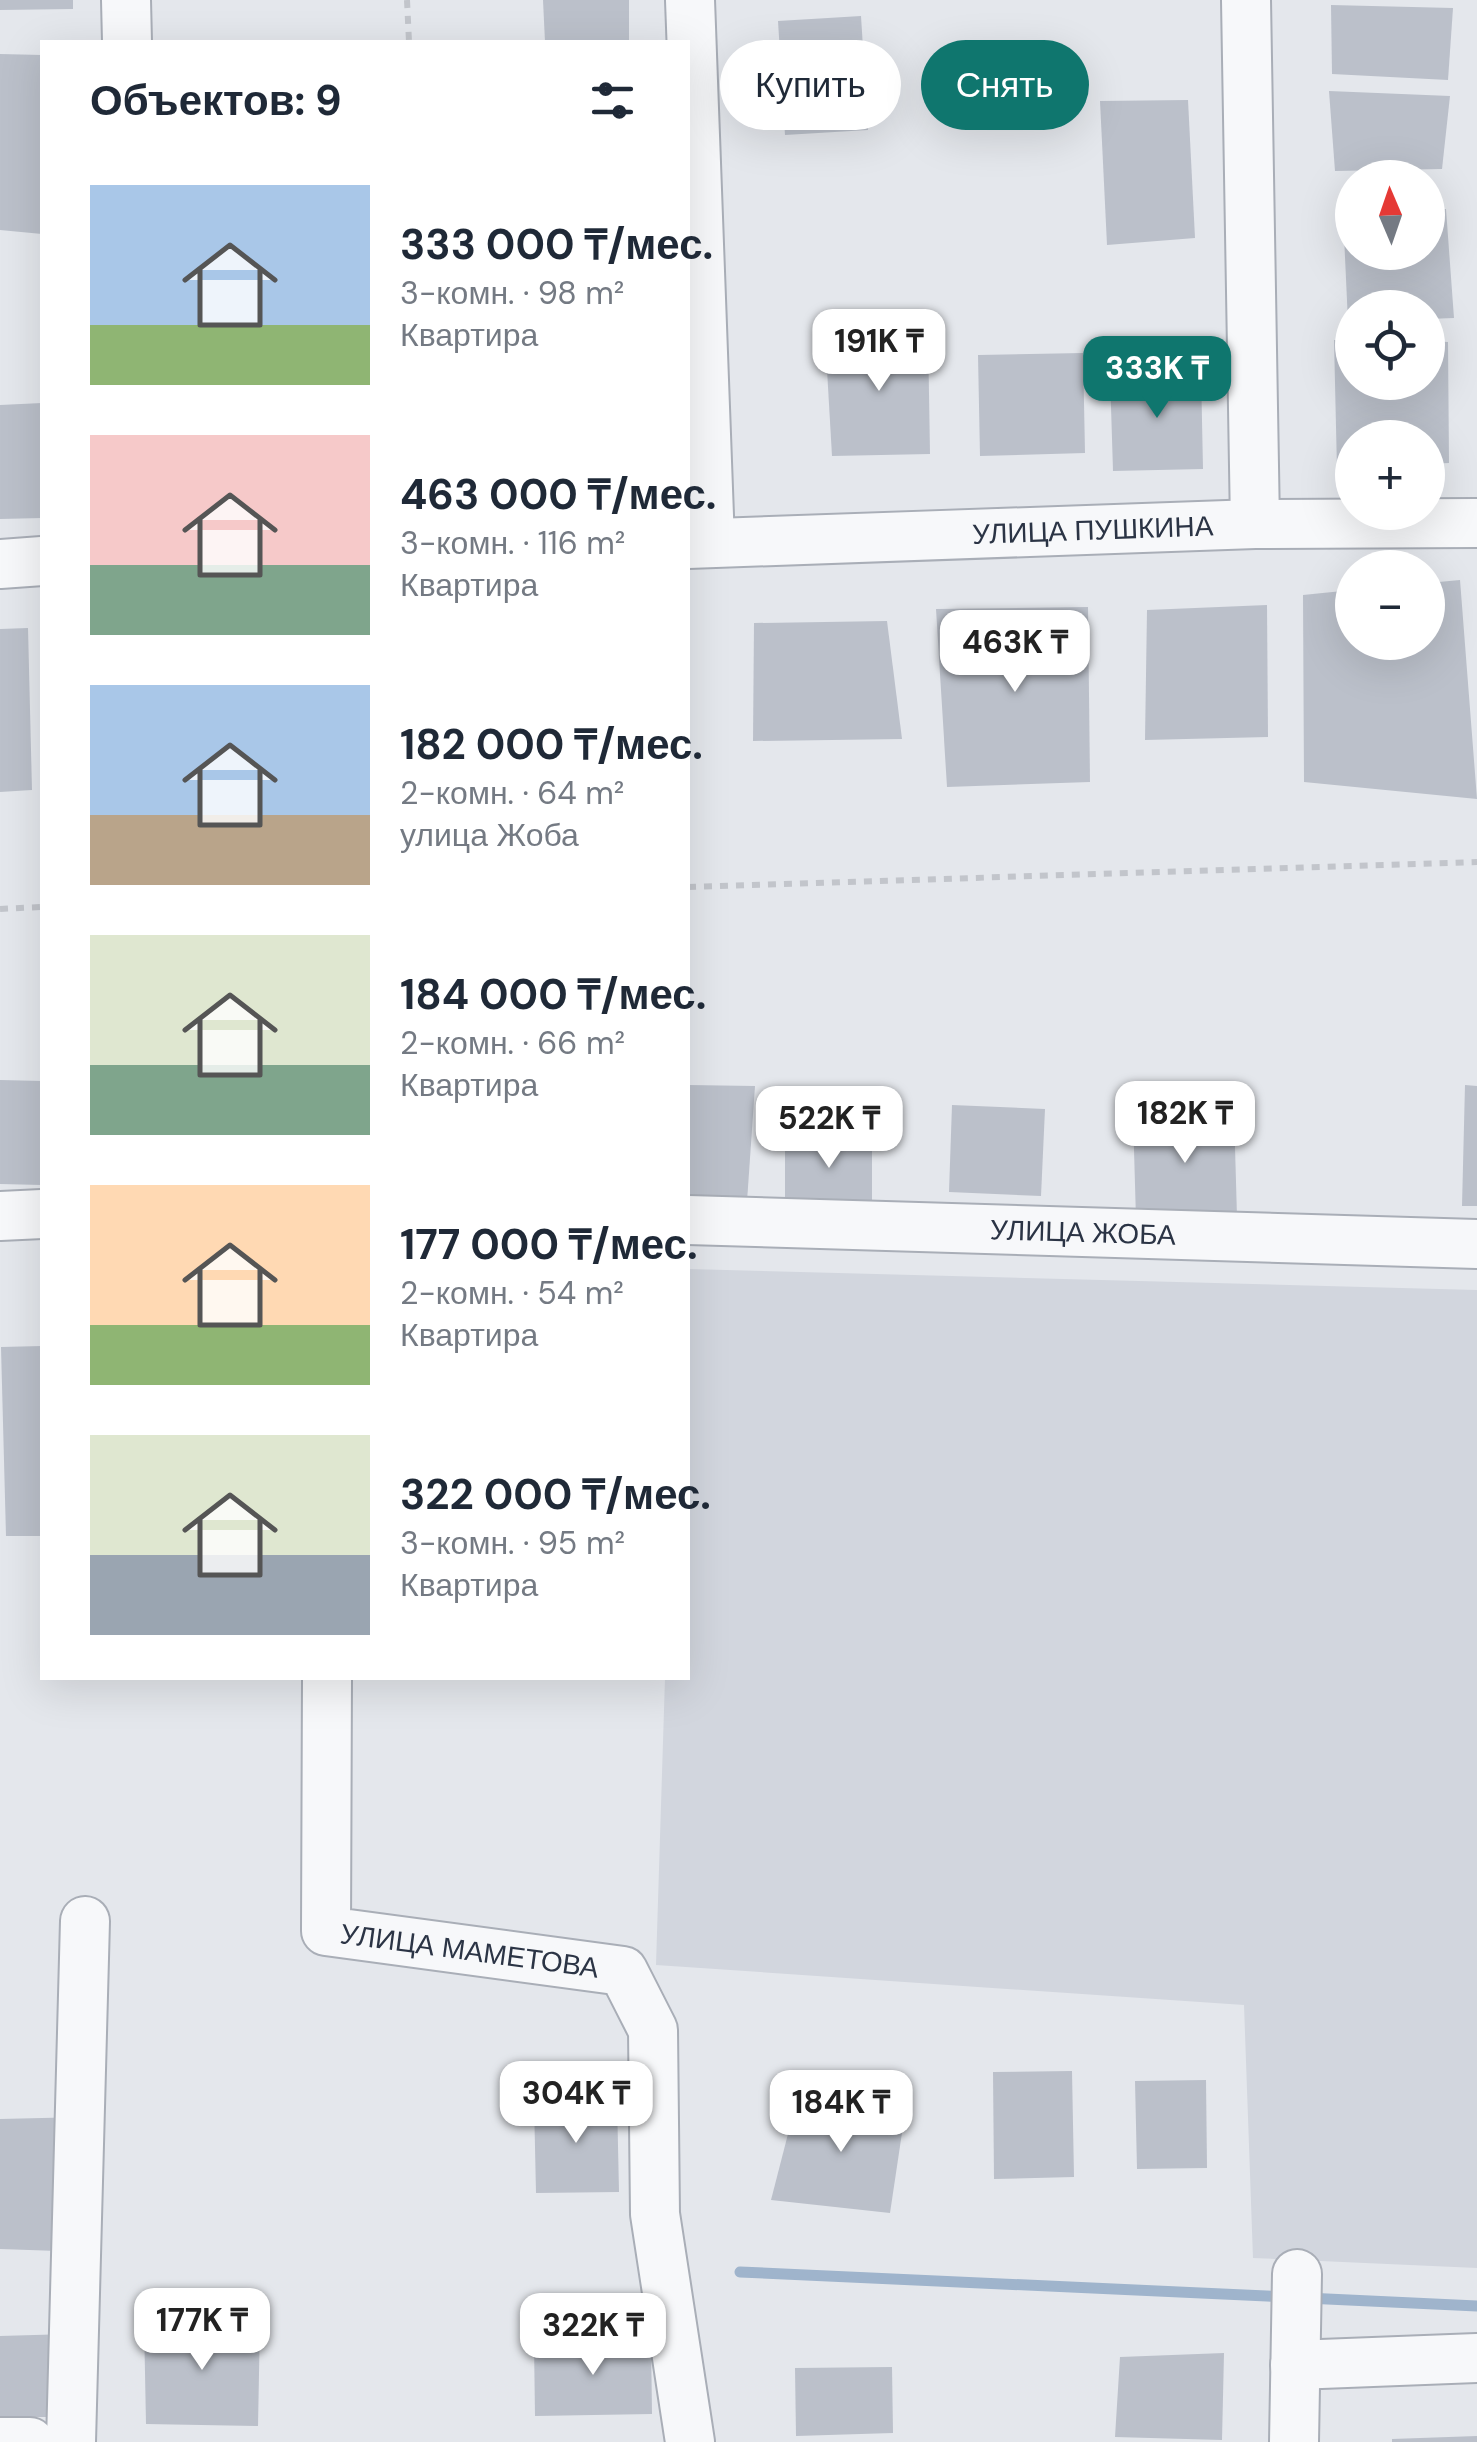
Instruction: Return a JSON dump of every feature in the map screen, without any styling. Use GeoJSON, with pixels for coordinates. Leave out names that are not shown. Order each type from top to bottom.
{"type":"FeatureCollection","features":[{"type":"Feature","properties":{"kind":"street"},"geometry":{"type":"LineString","coordinates":[[126,0],[127,40]]}},
{"type":"Feature","properties":{"kind":"street","name":"УЛИЦА ПУШКИНА"},"geometry":{"type":"LineString","coordinates":[[690,0],[698,544],[1255,524],[1477,524]]}},
{"type":"Feature","properties":{"kind":"street"},"geometry":{"type":"LineString","coordinates":[[1246,0],[1255,524]]}},
{"type":"Feature","properties":{"kind":"street"},"geometry":{"type":"LineString","coordinates":[[0,564],[40,561]]}},
{"type":"Feature","properties":{"kind":"street"},"geometry":{"type":"LineString","coordinates":[[0,1216],[40,1214]]}},
{"type":"Feature","properties":{"kind":"street","name":"УЛИЦА ЖОБА"},"geometry":{"type":"LineString","coordinates":[[690,1220],[1477,1244]]}},
{"type":"Feature","properties":{"kind":"street","name":"УЛИЦА МАМЕТОВА"},"geometry":{"type":"LineString","coordinates":[[327,1680],[326,1931],[623,1971],[653,2030],[655,2214],[690,2442]]}},
{"type":"Feature","properties":{"kind":"street"},"geometry":{"type":"LineString","coordinates":[[72,2442],[86,1920]]}},
{"type":"Feature","properties":{"kind":"street"},"geometry":{"type":"LineString","coordinates":[[1294,2442],[1297,2274]]}},
{"type":"Feature","properties":{"kind":"street"},"geometry":{"type":"LineString","coordinates":[[1296,2364],[1477,2358]]}},
{"type":"Feature","properties":{"kind":"street"},"geometry":{"type":"LineString","coordinates":[[0,2442],[30,2442]]}},
{"type":"Feature","properties":{"kind":"path"},"geometry":{"type":"LineString","coordinates":[[408,0],[409,40]]}},
{"type":"Feature","properties":{"kind":"path"},"geometry":{"type":"LineString","coordinates":[[690,887],[1477,862]]}},
{"type":"Feature","properties":{"kind":"path"},"geometry":{"type":"LineString","coordinates":[[0,909],[40,908]]}},
{"type":"Feature","properties":{"kind":"shaded area"},"geometry":{"type":"Polygon","coordinates":[[[690,1269],[1477,1290],[1477,2268],[1253,2258],[1244,2005],[656,1965],[665,1680],[690,1680],[690,1269]]]}},
{"type":"Feature","properties":{"kind":"building"},"geometry":{"type":"Polygon","coordinates":[[[0,0],[73,0],[73,9],[0,10],[0,0]]]}},
{"type":"Feature","properties":{"kind":"building"},"geometry":{"type":"Polygon","coordinates":[[[543,0],[629,0],[629,40],[545,40],[543,0]]]}},
{"type":"Feature","properties":{"kind":"building"},"geometry":{"type":"Polygon","coordinates":[[[1331,5],[1453,8],[1448,80],[1332,74],[1331,5]]]}},
{"type":"Feature","properties":{"kind":"building"},"geometry":{"type":"Polygon","coordinates":[[[861,16],[862,40],[779,40],[778,21],[861,16]]]}},
{"type":"Feature","properties":{"kind":"building"},"geometry":{"type":"Polygon","coordinates":[[[0,54],[40,55],[40,234],[0,230],[0,54]]]}},
{"type":"Feature","properties":{"kind":"building"},"geometry":{"type":"Polygon","coordinates":[[[1329,91],[1450,96],[1443,160],[1335,160],[1335,171],[1329,91]]]}},
{"type":"Feature","properties":{"kind":"building"},"geometry":{"type":"Polygon","coordinates":[[[1188,100],[1195,238],[1107,245],[1100,101],[1188,100]]]}},
{"type":"Feature","properties":{"kind":"building"},"geometry":{"type":"Polygon","coordinates":[[[785,130],[868,130],[785,135],[785,130]]]}},
{"type":"Feature","properties":{"kind":"building"},"geometry":{"type":"Polygon","coordinates":[[[1445,209],[1454,318],[1445,318],[1445,290],[1347,290],[1346,270],[1445,270],[1445,209]]]}},
{"type":"Feature","properties":{"kind":"building"},"geometry":{"type":"Polygon","coordinates":[[[928,334],[930,454],[832,456],[825,335],[928,334]]]}},
{"type":"Feature","properties":{"kind":"building"},"geometry":{"type":"Polygon","coordinates":[[[1445,342],[1448,342],[1449,463],[1445,463],[1445,420],[1336,420],[1335,400],[1445,400],[1445,342]]]}},
{"type":"Feature","properties":{"kind":"building"},"geometry":{"type":"Polygon","coordinates":[[[1083,353],[1085,453],[980,456],[978,355],[1083,353]]]}},
{"type":"Feature","properties":{"kind":"building"},"geometry":{"type":"Polygon","coordinates":[[[1201,372],[1203,469],[1113,471],[1110,374],[1201,372]]]}},
{"type":"Feature","properties":{"kind":"building"},"geometry":{"type":"Polygon","coordinates":[[[40,403],[40,518],[0,519],[0,405],[40,403]]]}},
{"type":"Feature","properties":{"kind":"building"},"geometry":{"type":"Polygon","coordinates":[[[1460,580],[1477,799],[1304,782],[1303,595],[1335,592],[1335,660],[1445,660],[1445,581],[1460,580]]]}},
{"type":"Feature","properties":{"kind":"building"},"geometry":{"type":"Polygon","coordinates":[[[1267,605],[1268,737],[1145,740],[1147,610],[1267,605]]]}},
{"type":"Feature","properties":{"kind":"building"},"geometry":{"type":"Polygon","coordinates":[[[1088,607],[1090,782],[947,787],[936,609],[1088,607]]]}},
{"type":"Feature","properties":{"kind":"building"},"geometry":{"type":"Polygon","coordinates":[[[887,621],[902,739],[753,741],[754,623],[887,621]]]}},
{"type":"Feature","properties":{"kind":"building"},"geometry":{"type":"Polygon","coordinates":[[[28,628],[32,790],[0,792],[0,629],[28,628]]]}},
{"type":"Feature","properties":{"kind":"building"},"geometry":{"type":"Polygon","coordinates":[[[0,1080],[40,1081],[40,1185],[0,1184],[0,1080]]]}},
{"type":"Feature","properties":{"kind":"building"},"geometry":{"type":"Polygon","coordinates":[[[690,1085],[755,1086],[746,1216],[690,1214],[690,1085]]]}},
{"type":"Feature","properties":{"kind":"building"},"geometry":{"type":"Polygon","coordinates":[[[1465,1085],[1477,1086],[1477,1206],[1462,1206],[1465,1085]]]}},
{"type":"Feature","properties":{"kind":"building"},"geometry":{"type":"Polygon","coordinates":[[[952,1105],[1045,1109],[1041,1196],[949,1192],[952,1105]]]}},
{"type":"Feature","properties":{"kind":"building"},"geometry":{"type":"Polygon","coordinates":[[[1234,1112],[1237,1217],[1136,1219],[1133,1115],[1234,1112]]]}},
{"type":"Feature","properties":{"kind":"building"},"geometry":{"type":"Polygon","coordinates":[[[872,1130],[872,1211],[785,1212],[785,1131],[872,1130]]]}},
{"type":"Feature","properties":{"kind":"building"},"geometry":{"type":"Polygon","coordinates":[[[40,1346],[40,1536],[6,1536],[1,1347],[40,1346]]]}},
{"type":"Feature","properties":{"kind":"building"},"geometry":{"type":"Polygon","coordinates":[[[1072,2071],[1074,2177],[994,2179],[993,2072],[1072,2071]]]}},
{"type":"Feature","properties":{"kind":"building"},"geometry":{"type":"Polygon","coordinates":[[[1206,2080],[1207,2168],[1137,2169],[1135,2081],[1206,2080]]]}},
{"type":"Feature","properties":{"kind":"building"},"geometry":{"type":"Polygon","coordinates":[[[797,2099],[906,2106],[890,2213],[771,2200],[797,2099]]]}},
{"type":"Feature","properties":{"kind":"building"},"geometry":{"type":"Polygon","coordinates":[[[617,2100],[619,2192],[536,2193],[534,2101],[617,2100]]]}},
{"type":"Feature","properties":{"kind":"building"},"geometry":{"type":"Polygon","coordinates":[[[84,2117],[87,2252],[0,2249],[0,2119],[84,2117]]]}},
{"type":"Feature","properties":{"kind":"building"},"geometry":{"type":"Polygon","coordinates":[[[144,2321],[260,2321],[258,2426],[146,2424],[144,2321]]]}},
{"type":"Feature","properties":{"kind":"building"},"geometry":{"type":"Polygon","coordinates":[[[69,2334],[70,2417],[0,2417],[0,2336],[69,2334]]]}},
{"type":"Feature","properties":{"kind":"building"},"geometry":{"type":"Polygon","coordinates":[[[651,2341],[652,2414],[535,2416],[534,2343],[651,2341]]]}},
{"type":"Feature","properties":{"kind":"building"},"geometry":{"type":"Polygon","coordinates":[[[1224,2353],[1222,2440],[1115,2437],[1120,2357],[1224,2353]]]}},
{"type":"Feature","properties":{"kind":"building"},"geometry":{"type":"Polygon","coordinates":[[[892,2367],[893,2433],[796,2436],[795,2368],[892,2367]]]}},
{"type":"Feature","properties":{"kind":"building"},"geometry":{"type":"Polygon","coordinates":[[[1477,2436],[1477,2442],[1392,2442],[1392,2439],[1477,2436]]]}},
{"type":"Feature","properties":{"kind":"waterway"},"geometry":{"type":"LineString","coordinates":[[740,2272],[1288,2297]]}},
{"type":"Feature","properties":{"kind":"waterway"},"geometry":{"type":"LineString","coordinates":[[1306,2298],[1477,2306]]}}]}
